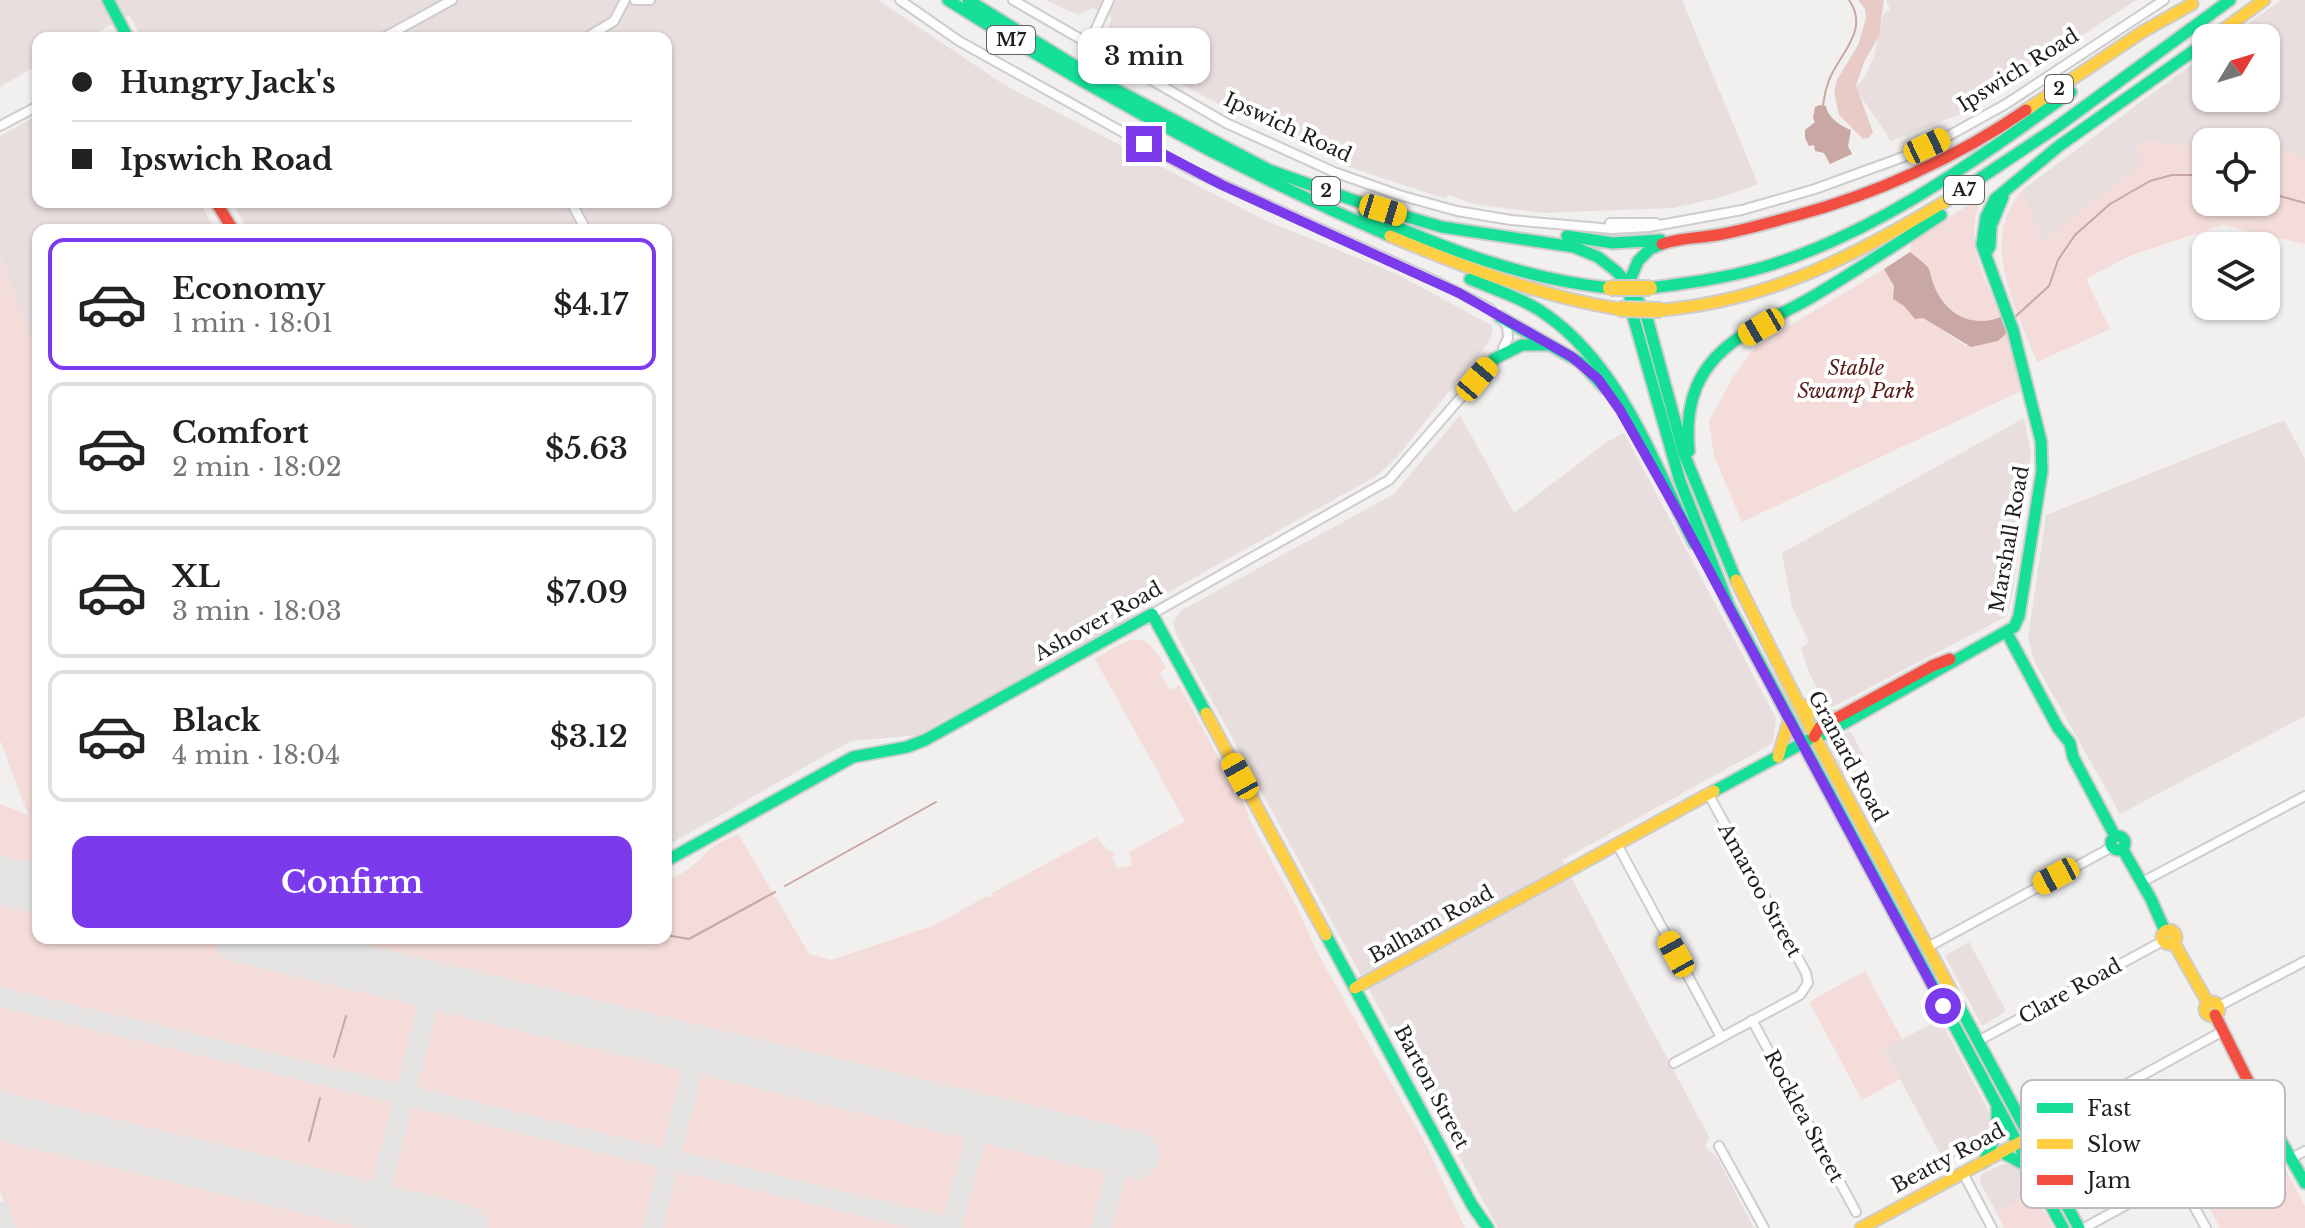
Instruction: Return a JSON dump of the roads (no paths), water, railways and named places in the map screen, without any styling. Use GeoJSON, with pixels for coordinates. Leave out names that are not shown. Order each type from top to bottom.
{"type":"FeatureCollection","features":[{"type":"Feature","properties":{"kind":"main road"},"geometry":{"type":"LineString","coordinates":[[108,0],[125,32]]}},
{"type":"Feature","properties":{"kind":"main road","name":"M7"},"geometry":{"type":"LineString","coordinates":[[948,0],[1075,79],[1163,129],[1340,215],[1504,282],[1563,299],[1619,309],[1661,310]]}},
{"type":"Feature","properties":{"kind":"main road","name":"M7"},"geometry":{"type":"LineString","coordinates":[[968,0],[1098,80],[1269,170],[1483,262],[1552,281],[1610,288],[1650,288]]}},
{"type":"Feature","properties":{"kind":"main road","name":"A7"},"geometry":{"type":"LineString","coordinates":[[1661,310],[1733,301],[1811,273],[1945,202],[2065,121],[2230,0]]}},
{"type":"Feature","properties":{"kind":"main road"},"geometry":{"type":"LineString","coordinates":[[2231,24],[2264,0]]}},
{"type":"Feature","properties":{"kind":"main road","name":"A7"},"geometry":{"type":"LineString","coordinates":[[1650,288],[1706,282],[1762,268],[1881,215],[1991,150],[2195,2]]}},
{"type":"Feature","properties":{"kind":"main road","name":"2"},"geometry":{"type":"LineString","coordinates":[[1628,285],[1640,259],[1653,248],[1668,242],[1728,233],[1798,215],[1858,195],[1922,168],[2006,124],[2142,32],[2195,2]]}},
{"type":"Feature","properties":{"kind":"main road","name":"Marshall Road"},"geometry":{"type":"LineString","coordinates":[[2192,52],[2059,146],[2004,192],[1991,226],[1990,246],[1986,253],[2022,364],[2040,433],[2043,461],[2019,616],[2007,633],[2116,844],[2142,882],[2167,938],[2214,1008],[2249,1080]]}},
{"type":"Feature","properties":{"kind":"main road"},"geometry":{"type":"LineString","coordinates":[[1701,499],[1688,445],[1688,419],[1696,388],[1713,362],[1731,344],[1945,212],[2027,154],[2065,121]]}},
{"type":"Feature","properties":{"kind":"main road","name":"Granard Road"},"geometry":{"type":"LineString","coordinates":[[1269,170],[1383,210],[1470,233],[1571,246],[1606,262],[1628,285],[1642,305],[1651,329],[1677,432],[1701,499],[1743,597],[1796,702],[1808,741],[1997,1106],[2021,1136]]}},
{"type":"Feature","properties":{"kind":"main road"},"geometry":{"type":"LineString","coordinates":[[1340,215],[1392,246],[1527,304],[1567,330],[1594,358],[1616,390],[1680,516]]}},
{"type":"Feature","properties":{"kind":"main road"},"geometry":{"type":"LineString","coordinates":[[1470,233],[1555,235],[1626,243],[1657,239],[1668,242]]}},
{"type":"Feature","properties":{"kind":"main road"},"geometry":{"type":"LineString","coordinates":[[1626,243],[1629,253],[1628,285]]}},
{"type":"Feature","properties":{"kind":"main road","name":"Granard Road"},"geometry":{"type":"LineString","coordinates":[[1628,285],[1669,449],[1729,606],[1789,721],[1808,741],[1928,947],[1978,1041],[2021,1134]]}},
{"type":"Feature","properties":{"kind":"main road"},"geometry":{"type":"LineString","coordinates":[[1494,313],[1586,367],[1605,387],[1729,606]]}},
{"type":"Feature","properties":{"kind":"main road"},"geometry":{"type":"LineString","coordinates":[[1499,353],[1527,344],[1554,347]]}},
{"type":"Feature","properties":{"kind":"main road","name":"Balham Road"},"geometry":{"type":"LineString","coordinates":[[1152,614],[1355,988],[2007,633]]}},
{"type":"Feature","properties":{"kind":"main road","name":"Ashover Road"},"geometry":{"type":"LineString","coordinates":[[672,858],[849,759],[925,740],[1152,614]]}},
{"type":"Feature","properties":{"kind":"main road"},"geometry":{"type":"LineString","coordinates":[[1135,624],[1164,637]]}},
{"type":"Feature","properties":{"kind":"main road","name":"Balham Road"},"geometry":{"type":"LineString","coordinates":[[1808,741],[1820,727],[1836,718],[1932,666],[1970,653]]}},
{"type":"Feature","properties":{"kind":"main road"},"geometry":{"type":"LineString","coordinates":[[1796,702],[1819,714],[1836,718]]}},
{"type":"Feature","properties":{"kind":"main road"},"geometry":{"type":"LineString","coordinates":[[1778,757],[1789,721]]}},
{"type":"Feature","properties":{"kind":"main road","name":"Barton Street"},"geometry":{"type":"LineString","coordinates":[[1355,988],[1472,1205],[1488,1228]]}},
{"type":"Feature","properties":{"kind":"main road"},"geometry":{"type":"LineString","coordinates":[[1984,1162],[1997,1132],[1997,1106]]}},
{"type":"Feature","properties":{"kind":"main road","name":"Beatty Road"},"geometry":{"type":"LineString","coordinates":[[1866,1227],[2021,1142]]}},
{"type":"Feature","properties":{"kind":"main road"},"geometry":{"type":"LineString","coordinates":[[2001,1152],[2021,1163]]}},
{"type":"Feature","properties":{"kind":"main road","name":"Marshall Road"},"geometry":{"type":"LineString","coordinates":[[2298,1154],[2305,1183]]}},
{"type":"Feature","properties":{"kind":"main road","name":"Barton Street"},"geometry":{"type":"LineString","coordinates":[[1472,1205],[1480,1228]]}},
{"type":"Feature","properties":{"kind":"main road","name":"Granard Road"},"geometry":{"type":"LineString","coordinates":[[2052,1208],[2063,1228]]}},
{"type":"Feature","properties":{"kind":"main road","name":"Granard Road"},"geometry":{"type":"LineString","coordinates":[[2068,1208],[2081,1228]]}},
{"type":"Feature","properties":{"kind":"street"},"geometry":{"type":"LineString","coordinates":[[394,32],[452,0]]}},
{"type":"Feature","properties":{"kind":"street"},"geometry":{"type":"LineString","coordinates":[[596,32],[614,21],[625,0]]}},
{"type":"Feature","properties":{"kind":"street"},"geometry":{"type":"LineString","coordinates":[[635,0],[650,0]]}},
{"type":"Feature","properties":{"kind":"street"},"geometry":{"type":"LineString","coordinates":[[900,0],[959,41],[1189,169],[1414,271],[1494,313],[1508,328],[1508,338],[1499,353]]}},
{"type":"Feature","properties":{"kind":"street","name":"Ipswich Road"},"geometry":{"type":"LineString","coordinates":[[1013,0],[1248,135],[1343,175],[1457,211],[1502,219],[1606,228],[1646,227],[1708,217],[1786,198],[1903,157],[2006,104],[2164,0]]}},
{"type":"Feature","properties":{"kind":"street"},"geometry":{"type":"LineString","coordinates":[[1089,44],[1109,0]]}},
{"type":"Feature","properties":{"kind":"street"},"geometry":{"type":"LineString","coordinates":[[0,126],[32,109]]}},
{"type":"Feature","properties":{"kind":"street","name":"Ipswich Road"},"geometry":{"type":"LineString","coordinates":[[1570,225],[1657,223]]}},
{"type":"Feature","properties":{"kind":"street"},"geometry":{"type":"LineString","coordinates":[[1606,228],[1617,232],[1626,243]]}},
{"type":"Feature","properties":{"kind":"street","name":"Ashover Road"},"geometry":{"type":"LineString","coordinates":[[1152,614],[1389,480],[1515,337],[1518,328]]}},
{"type":"Feature","properties":{"kind":"street","name":"Amaroo Street"},"geometry":{"type":"LineString","coordinates":[[1709,795],[1806,973],[1808,985],[1800,995],[1752,1020]]}},
{"type":"Feature","properties":{"kind":"street"},"geometry":{"type":"LineString","coordinates":[[2142,882],[2305,796]]}},
{"type":"Feature","properties":{"kind":"street"},"geometry":{"type":"LineString","coordinates":[[1928,947],[2116,844]]}},
{"type":"Feature","properties":{"kind":"street"},"geometry":{"type":"LineString","coordinates":[[1618,846],[1721,1037]]}},
{"type":"Feature","properties":{"kind":"street","name":"Clare Road"},"geometry":{"type":"LineString","coordinates":[[1978,1041],[2167,938]]}},
{"type":"Feature","properties":{"kind":"street"},"geometry":{"type":"LineString","coordinates":[[2214,1008],[2305,961]]}},
{"type":"Feature","properties":{"kind":"street"},"geometry":{"type":"LineString","coordinates":[[1674,1063],[1752,1020]]}},
{"type":"Feature","properties":{"kind":"street","name":"Rocklea Street"},"geometry":{"type":"LineString","coordinates":[[1752,1020],[1856,1212]]}},
{"type":"Feature","properties":{"kind":"street","name":"Beatty Road"},"geometry":{"type":"LineString","coordinates":[[2134,1080],[2223,1031]]}},
{"type":"Feature","properties":{"kind":"street"},"geometry":{"type":"LineString","coordinates":[[1719,1146],[1764,1228]]}},
{"type":"Feature","properties":{"kind":"street"},"geometry":{"type":"LineString","coordinates":[[1963,1173],[1992,1228]]}},
{"type":"Feature","properties":{"kind":"street"},"geometry":{"type":"LineString","coordinates":[[2081,1228],[2119,1208]]}},
{"type":"Feature","properties":{"kind":"street"},"geometry":{"type":"LineString","coordinates":[[2195,1208],[2206,1228]]}},
{"type":"Feature","properties":{"kind":"waterway"},"geometry":{"type":"LineString","coordinates":[[1823,105],[1829,80],[1855,31],[1855,11],[1849,0]]}},
{"type":"Feature","properties":{"kind":"waterway"},"geometry":{"type":"LineString","coordinates":[[2016,316],[2049,286],[2058,260],[2075,235],[2110,204],[2150,181],[2172,175],[2192,175]]}},
{"type":"Feature","properties":{"kind":"waterway"},"geometry":{"type":"LineString","coordinates":[[2280,196],[2305,203]]}},
{"type":"Feature","properties":{"kind":"waterway"},"geometry":{"type":"LineString","coordinates":[[785,886],[936,802]]}},
{"type":"Feature","properties":{"kind":"waterway"},"geometry":{"type":"LineString","coordinates":[[672,936],[689,939],[775,892]]}},
{"type":"Feature","properties":{"kind":"waterway"},"geometry":{"type":"LineString","coordinates":[[334,1057],[346,1016]]}},
{"type":"Feature","properties":{"kind":"waterway"},"geometry":{"type":"LineString","coordinates":[[309,1141],[320,1098]]}},
{"type":"Feature","properties":{"kind":"park label","name":"Stable Swamp Park"},"geometry":{"type":"Point","coordinates":[1856,380]}}]}
